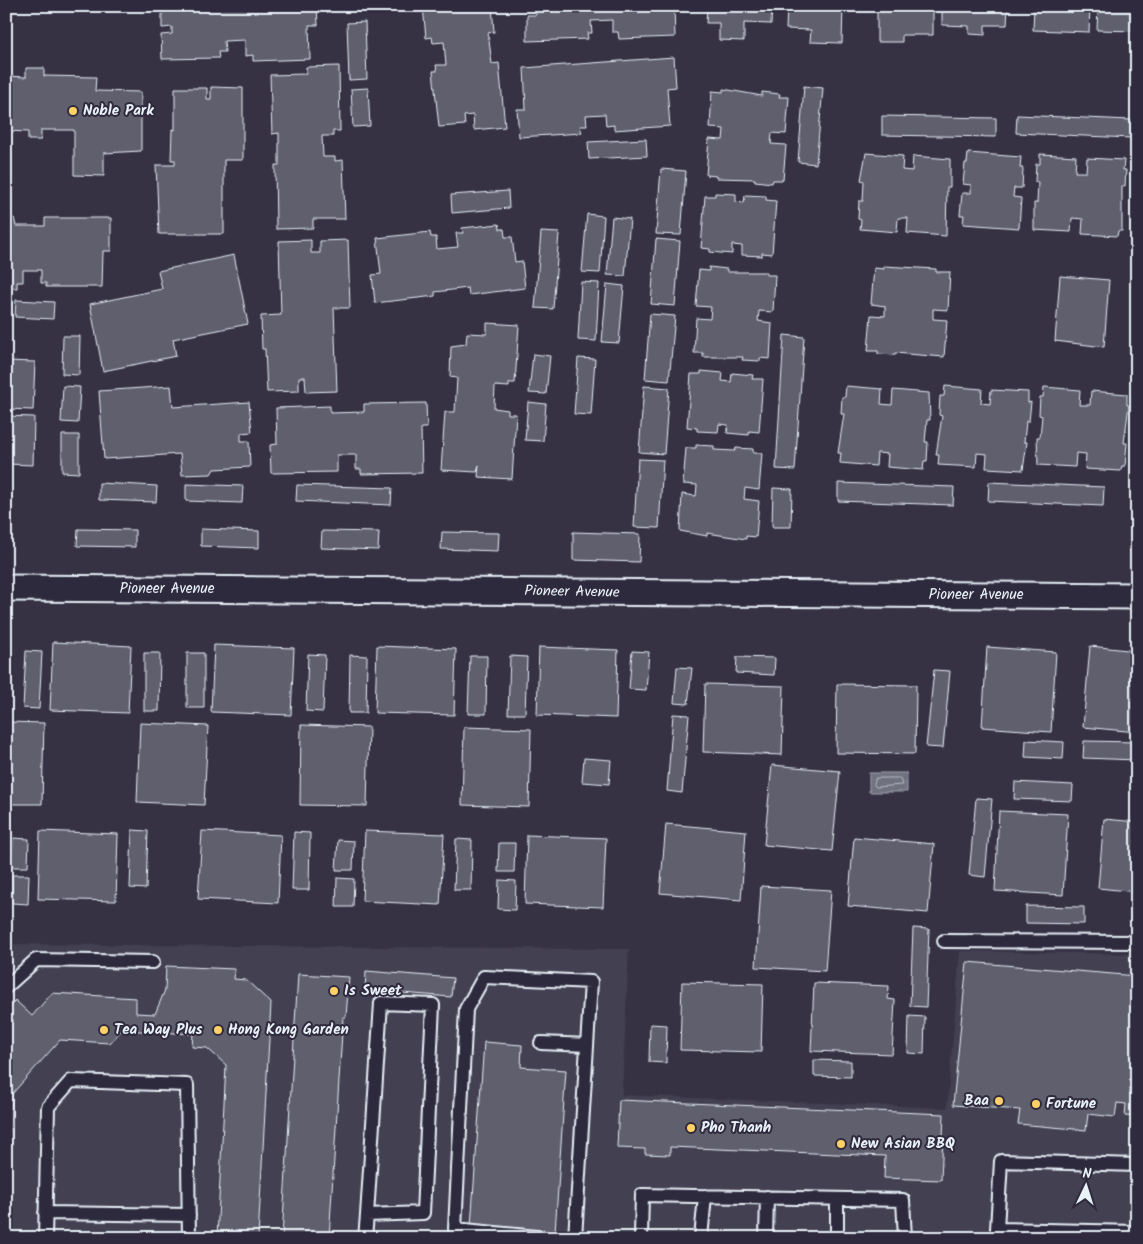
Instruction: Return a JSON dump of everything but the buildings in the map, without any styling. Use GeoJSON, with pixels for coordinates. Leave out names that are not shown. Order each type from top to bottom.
{"type":"FeatureCollection","features":[{"type":"Feature","properties":{"kind":"street","name":"Pioneer Avenue"},"geometry":{"type":"LineString","coordinates":[[6,588],[1137,596]]}},
{"type":"Feature","properties":{"kind":"lane"},"geometry":{"type":"LineString","coordinates":[[944,942],[1137,942]]}},
{"type":"Feature","properties":{"kind":"lane"},"geometry":{"type":"LineString","coordinates":[[6,987],[36,960],[154,962]]}},
{"type":"Feature","properties":{"kind":"lane"},"geometry":{"type":"LineString","coordinates":[[547,1238],[455,1229],[466,1009],[484,977],[591,982],[575,1238]]}},
{"type":"Feature","properties":{"kind":"lane"},"geometry":{"type":"LineString","coordinates":[[365,1238],[381,1002],[434,1005],[423,1213],[367,1215]]}},
{"type":"Feature","properties":{"kind":"lane"},"geometry":{"type":"LineString","coordinates":[[541,1043],[587,1045]]}},
{"type":"Feature","properties":{"kind":"lane"},"geometry":{"type":"LineString","coordinates":[[45,1238],[48,1107],[71,1081],[187,1085],[189,1238]]}},
{"type":"Feature","properties":{"kind":"lane"},"geometry":{"type":"LineString","coordinates":[[1137,1165],[1001,1161],[997,1234],[1137,1232]]}},
{"type":"Feature","properties":{"kind":"lane"},"geometry":{"type":"LineString","coordinates":[[641,1236],[642,1195],[903,1200],[905,1238]]}},
{"type":"Feature","properties":{"kind":"lane"},"geometry":{"type":"LineString","coordinates":[[701,1238],[705,1196]]}},
{"type":"Feature","properties":{"kind":"lane"},"geometry":{"type":"LineString","coordinates":[[766,1238],[767,1197]]}},
{"type":"Feature","properties":{"kind":"lane"},"geometry":{"type":"LineString","coordinates":[[836,1199],[837,1238]]}},
{"type":"Feature","properties":{"kind":"lane"},"geometry":{"type":"LineString","coordinates":[[45,1213],[189,1215]]}},
{"type":"Feature","properties":{"kind":"shaded area"},"geometry":{"type":"Polygon","coordinates":[[[6,944],[629,949],[622,1095],[947,1108],[960,951],[1137,954],[1137,1238],[6,1238],[6,944]]]}},
{"type":"Feature","properties":{"kind":"water"},"geometry":{"type":"Polygon","coordinates":[[[869,773],[907,773],[907,792],[869,792],[869,773]]]}},
{"type":"Feature","properties":{"kind":"place","name":"Noble Park"},"geometry":{"type":"Point","coordinates":[73,111]}},
{"type":"Feature","properties":{"kind":"place","name":"Is Sweet"},"geometry":{"type":"Point","coordinates":[334,991]}},
{"type":"Feature","properties":{"kind":"place","name":"Tea Way Plus"},"geometry":{"type":"Point","coordinates":[104,1030]}},
{"type":"Feature","properties":{"kind":"place","name":"Hong Kong Garden"},"geometry":{"type":"Point","coordinates":[218,1030]}},
{"type":"Feature","properties":{"kind":"place","name":"Baa"},"geometry":{"type":"Point","coordinates":[999,1101]}},
{"type":"Feature","properties":{"kind":"place","name":"Fortune"},"geometry":{"type":"Point","coordinates":[1036,1104]}},
{"type":"Feature","properties":{"kind":"place","name":"Pho Thanh"},"geometry":{"type":"Point","coordinates":[691,1128]}},
{"type":"Feature","properties":{"kind":"place","name":"New Asian BBQ"},"geometry":{"type":"Point","coordinates":[841,1144]}}]}
